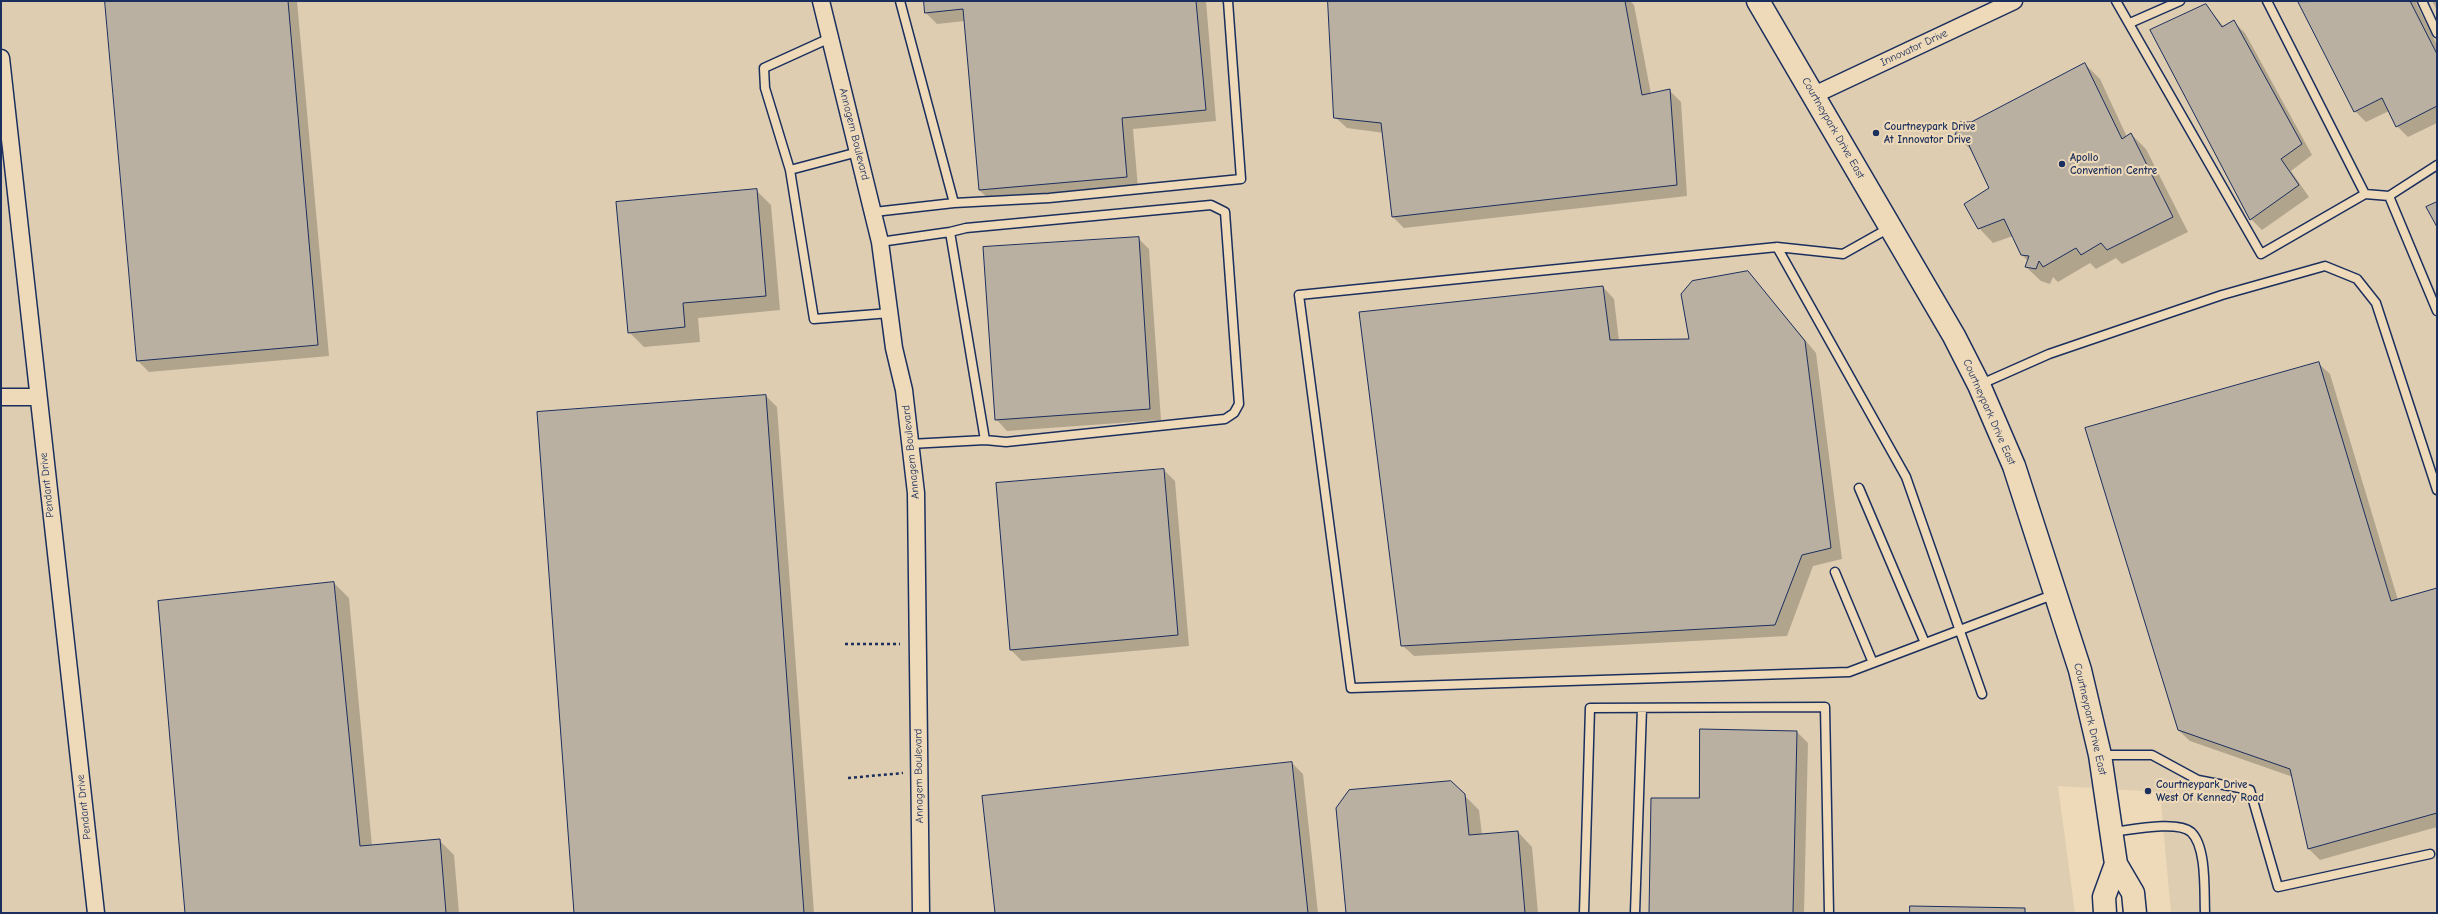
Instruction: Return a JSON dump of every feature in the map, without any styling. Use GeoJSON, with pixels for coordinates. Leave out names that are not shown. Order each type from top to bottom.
{"type":"FeatureCollection","features":[{"type":"Feature","properties":{"kind":"main road","name":"Courtneypark Drive East"},"geometry":{"type":"LineString","coordinates":[[1758,1],[1954,336],[1979,385],[2014,466],[2080,670],[2100,755],[2116,864],[2133,893],[2135,913]]}},
{"type":"Feature","properties":{"kind":"main road","name":"Courtneypark Drive East"},"geometry":{"type":"LineString","coordinates":[[2105,913],[2104,897],[2116,864]]}},
{"type":"Feature","properties":{"kind":"street","name":"Annagem Boulevard"},"geometry":{"type":"LineString","coordinates":[[821,1],[874,212],[880,242],[894,348],[904,390],[916,492],[921,913]]}},
{"type":"Feature","properties":{"kind":"street","name":"Innovator Drive"},"geometry":{"type":"LineString","coordinates":[[1814,95],[2014,1]]}},
{"type":"Feature","properties":{"kind":"street","name":"Pendant Drive"},"geometry":{"type":"LineString","coordinates":[[1,58],[96,913]]}},
{"type":"Feature","properties":{"kind":"street"},"geometry":{"type":"LineString","coordinates":[[1,397],[38,397]]}},
{"type":"Feature","properties":{"kind":"lane"},"geometry":{"type":"LineString","coordinates":[[900,1],[954,203]]}},
{"type":"Feature","properties":{"kind":"lane"},"geometry":{"type":"LineString","coordinates":[[874,212],[954,203],[1049,198],[1241,178],[1228,1]]}},
{"type":"Feature","properties":{"kind":"lane"},"geometry":{"type":"LineString","coordinates":[[2116,1],[2130,23],[2261,254],[2365,194],[2389,196],[2437,166]]}},
{"type":"Feature","properties":{"kind":"lane"},"geometry":{"type":"LineString","coordinates":[[2130,23],[2180,1]]}},
{"type":"Feature","properties":{"kind":"lane"},"geometry":{"type":"LineString","coordinates":[[2267,1],[2365,194]]}},
{"type":"Feature","properties":{"kind":"lane"},"geometry":{"type":"LineString","coordinates":[[2422,1],[2437,33]]}},
{"type":"Feature","properties":{"kind":"lane"},"geometry":{"type":"LineString","coordinates":[[830,38],[764,68],[765,88],[790,170],[814,319],[890,313]]}},
{"type":"Feature","properties":{"kind":"lane"},"geometry":{"type":"LineString","coordinates":[[790,170],[858,152]]}},
{"type":"Feature","properties":{"kind":"lane"},"geometry":{"type":"LineString","coordinates":[[2389,196],[2437,311]]}},
{"type":"Feature","properties":{"kind":"lane"},"geometry":{"type":"LineString","coordinates":[[880,242],[950,232],[966,228],[1211,205],[1225,212],[1239,404],[1234,413],[1225,419],[1006,442],[985,440],[910,444]]}},
{"type":"Feature","properties":{"kind":"lane"},"geometry":{"type":"LineString","coordinates":[[1891,227],[1843,254],[1777,246],[1299,294],[1351,688],[1849,672],[2056,594]]}},
{"type":"Feature","properties":{"kind":"lane"},"geometry":{"type":"LineString","coordinates":[[950,232],[985,440]]}},
{"type":"Feature","properties":{"kind":"lane"},"geometry":{"type":"LineString","coordinates":[[1777,246],[1906,477],[1982,694]]}},
{"type":"Feature","properties":{"kind":"lane"},"geometry":{"type":"LineString","coordinates":[[1979,385],[2049,354],[2222,295],[2325,266],[2358,278],[2376,303],[2437,490]]}},
{"type":"Feature","properties":{"kind":"lane"},"geometry":{"type":"LineString","coordinates":[[1859,488],[1925,644]]}},
{"type":"Feature","properties":{"kind":"lane"},"geometry":{"type":"LineString","coordinates":[[1835,572],[1873,663]]}},
{"type":"Feature","properties":{"kind":"lane"},"geometry":{"type":"LineString","coordinates":[[1584,913],[1590,708],[1825,707],[1829,913]]}},
{"type":"Feature","properties":{"kind":"lane"},"geometry":{"type":"LineString","coordinates":[[1634,913],[1642,708]]}},
{"type":"Feature","properties":{"kind":"lane"},"geometry":{"type":"LineString","coordinates":[[2100,755],[2152,755],[2198,780],[2250,790],[2278,887],[2430,854]]}},
{"type":"Feature","properties":{"kind":"lane"},"geometry":{"type":"LineString","coordinates":[[2111,832],[2155,826],[2181,828],[2190,831],[2198,845],[2202,857],[2205,913]]}},
{"type":"Feature","properties":{"kind":"path"},"geometry":{"type":"LineString","coordinates":[[845,644],[918,644]]}},
{"type":"Feature","properties":{"kind":"path"},"geometry":{"type":"LineString","coordinates":[[848,778],[919,772]]}},
{"type":"Feature","properties":{"kind":"shaded area"},"geometry":{"type":"Polygon","coordinates":[[[1,1],[2437,1],[2437,913],[2171,913],[2160,792],[2058,786],[2075,913],[1,913],[1,1]]]}},
{"type":"Feature","properties":{"kind":"building"},"geometry":{"type":"Polygon","coordinates":[[[105,1],[288,1],[318,345],[137,361],[105,1]]]}},
{"type":"Feature","properties":{"kind":"building"},"geometry":{"type":"Polygon","coordinates":[[[924,1],[1196,1],[1206,110],[1122,118],[1127,177],[979,190],[963,9],[925,13],[924,1]]]}},
{"type":"Feature","properties":{"kind":"building"},"geometry":{"type":"Polygon","coordinates":[[[1328,1],[1625,1],[1642,95],[1670,89],[1677,185],[1392,217],[1381,123],[1334,118],[1328,1]]]}},
{"type":"Feature","properties":{"kind":"building"},"geometry":{"type":"Polygon","coordinates":[[[2410,1],[2437,54],[2437,106],[2396,127],[2382,98],[2354,112],[2298,2],[2410,1]]]}},
{"type":"Feature","properties":{"kind":"building"},"geometry":{"type":"Polygon","coordinates":[[[2206,4],[2222,27],[2234,20],[2302,144],[2281,159],[2299,185],[2250,220],[2150,30],[2206,4]]]}},
{"type":"Feature","properties":{"kind":"building","name":"Apollo Convention Centre"},"geometry":{"type":"Polygon","coordinates":[[[2085,63],[2122,139],[2131,133],[2173,217],[2107,250],[2101,243],[2081,255],[2076,248],[2043,267],[2039,261],[2036,269],[2025,267],[2029,256],[2021,255],[2004,219],[1978,229],[1964,204],[1989,188],[1966,139],[1955,135],[1960,122],[1971,122],[2085,63]]]}},
{"type":"Feature","properties":{"kind":"building"},"geometry":{"type":"Polygon","coordinates":[[[757,189],[766,296],[683,303],[685,327],[628,333],[616,202],[757,189]]]}},
{"type":"Feature","properties":{"kind":"building"},"geometry":{"type":"Polygon","coordinates":[[[2437,202],[2437,227],[2426,207],[2437,202]]]}},
{"type":"Feature","properties":{"kind":"building"},"geometry":{"type":"Polygon","coordinates":[[[1139,237],[1150,409],[995,420],[983,247],[1139,237]]]}},
{"type":"Feature","properties":{"kind":"building"},"geometry":{"type":"Polygon","coordinates":[[[1748,271],[1805,341],[1831,548],[1802,555],[1775,625],[1401,646],[1359,312],[1603,286],[1610,340],[1689,339],[1681,294],[1692,281],[1748,271]]]}},
{"type":"Feature","properties":{"kind":"building"},"geometry":{"type":"Polygon","coordinates":[[[2319,362],[2391,601],[2437,588],[2437,813],[2308,849],[2290,769],[2178,730],[2085,428],[2319,362]]]}},
{"type":"Feature","properties":{"kind":"building"},"geometry":{"type":"Polygon","coordinates":[[[766,395],[804,913],[574,913],[537,412],[766,395]]]}},
{"type":"Feature","properties":{"kind":"building"},"geometry":{"type":"Polygon","coordinates":[[[1164,469],[1178,635],[1010,650],[996,483],[1164,469]]]}},
{"type":"Feature","properties":{"kind":"building"},"geometry":{"type":"Polygon","coordinates":[[[334,582],[360,846],[440,839],[446,913],[185,913],[158,601],[334,582]]]}},
{"type":"Feature","properties":{"kind":"building"},"geometry":{"type":"Polygon","coordinates":[[[1700,729],[1797,731],[1793,913],[1649,913],[1651,798],[1699,798],[1700,729]]]}},
{"type":"Feature","properties":{"kind":"building"},"geometry":{"type":"Polygon","coordinates":[[[1292,762],[1308,913],[995,913],[982,796],[1292,762]]]}},
{"type":"Feature","properties":{"kind":"building"},"geometry":{"type":"Polygon","coordinates":[[[1451,781],[1465,794],[1469,835],[1518,831],[1525,913],[1346,913],[1336,808],[1349,790],[1451,781]]]}},
{"type":"Feature","properties":{"kind":"building"},"geometry":{"type":"Polygon","coordinates":[[[1910,906],[2025,908],[2025,913],[1910,913],[1910,906]]]}},
{"type":"Feature","properties":{"kind":"place","name":"Courtneypark Drive At Innovator Drive"},"geometry":{"type":"Point","coordinates":[1876,133]}},
{"type":"Feature","properties":{"kind":"place","name":"Apollo Convention Centre"},"geometry":{"type":"Point","coordinates":[2062,164]}},
{"type":"Feature","properties":{"kind":"place","name":"Courtneypark Drive West Of Kennedy Road"},"geometry":{"type":"Point","coordinates":[2148,791]}}]}
